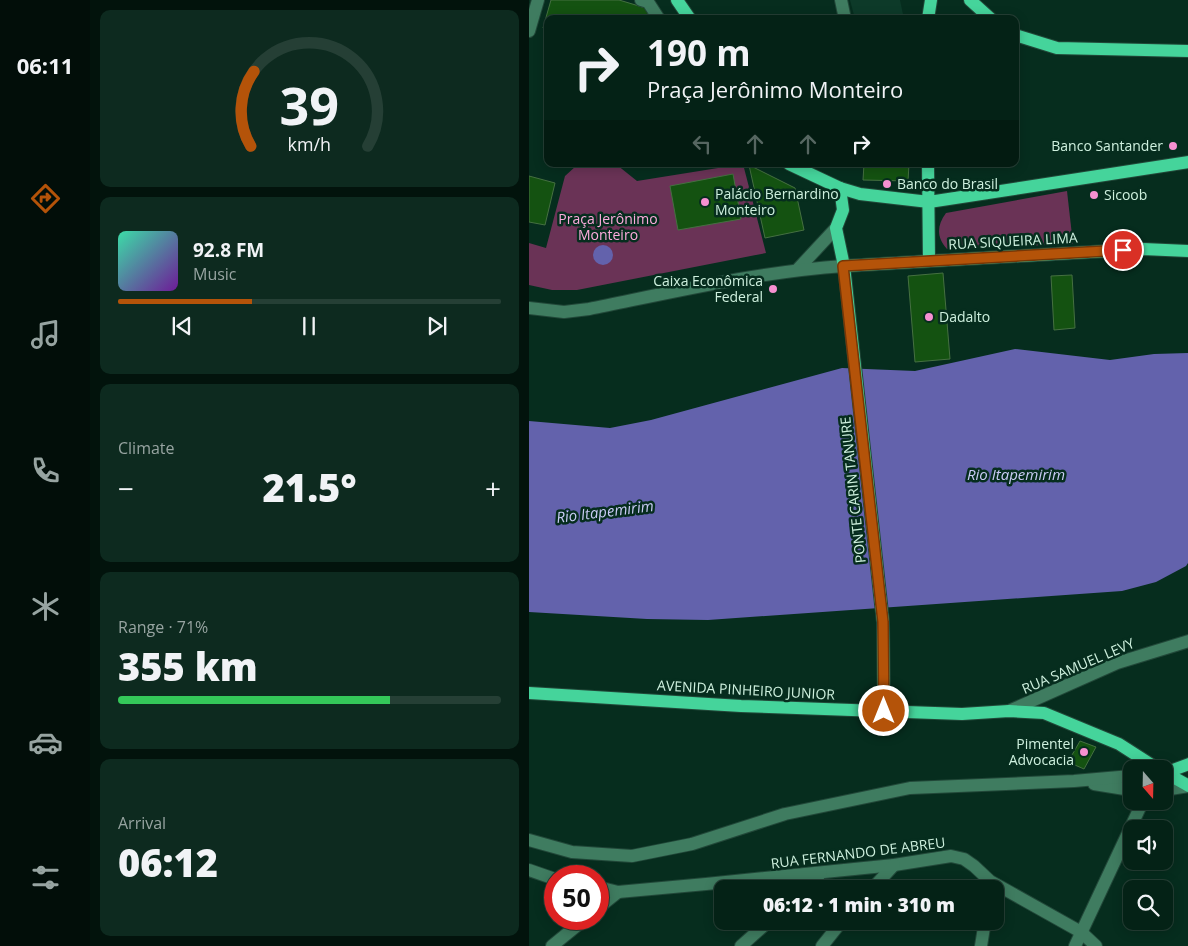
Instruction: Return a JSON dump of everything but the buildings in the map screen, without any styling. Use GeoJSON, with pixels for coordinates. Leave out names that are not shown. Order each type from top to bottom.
{"type":"FeatureCollection","features":[{"type":"Feature","properties":{"kind":"main road"},"geometry":{"type":"LineString","coordinates":[[677,0],[687,15]]}},
{"type":"Feature","properties":{"kind":"main road"},"geometry":{"type":"LineString","coordinates":[[929,15],[931,0]]}},
{"type":"Feature","properties":{"kind":"main road"},"geometry":{"type":"LineString","coordinates":[[970,0],[987,15]]}},
{"type":"Feature","properties":{"kind":"main road"},"geometry":{"type":"LineString","coordinates":[[1019,36],[1057,48],[1188,51]]}},
{"type":"Feature","properties":{"kind":"main road"},"geometry":{"type":"LineString","coordinates":[[795,167],[840,188],[885,199],[929,202],[1188,162]]}},
{"type":"Feature","properties":{"kind":"main road"},"geometry":{"type":"LineString","coordinates":[[840,188],[843,210],[836,228],[843,266],[929,260],[928,167]]}},
{"type":"Feature","properties":{"kind":"main road","name":"RUA SIQUEIRA LIMA"},"geometry":{"type":"LineString","coordinates":[[929,260],[1143,249],[1188,251]]}},
{"type":"Feature","properties":{"kind":"main road","name":"PONTE CARIN TANURE"},"geometry":{"type":"LineString","coordinates":[[843,266],[883,622],[884,711]]}},
{"type":"Feature","properties":{"kind":"main road","name":"AVENIDA PINHEIRO JUNIOR"},"geometry":{"type":"LineString","coordinates":[[529,693],[741,706],[962,714],[1009,711],[1044,712],[1119,744],[1144,760]]}},
{"type":"Feature","properties":{"kind":"main road"},"geometry":{"type":"LineString","coordinates":[[1173,770],[1188,764]]}},
{"type":"Feature","properties":{"kind":"main road"},"geometry":{"type":"LineString","coordinates":[[1173,778],[1188,786]]}},
{"type":"Feature","properties":{"kind":"street"},"geometry":{"type":"LineString","coordinates":[[529,31],[538,0]]}},
{"type":"Feature","properties":{"kind":"street"},"geometry":{"type":"LineString","coordinates":[[641,0],[648,2],[656,15]]}},
{"type":"Feature","properties":{"kind":"street"},"geometry":{"type":"LineString","coordinates":[[841,0],[844,15]]}},
{"type":"Feature","properties":{"kind":"street"},"geometry":{"type":"LineString","coordinates":[[797,270],[836,228]]}},
{"type":"Feature","properties":{"kind":"street"},"geometry":{"type":"LineString","coordinates":[[529,308],[564,312],[589,309],[797,270],[843,266]]}},
{"type":"Feature","properties":{"kind":"street","name":"RUA SAMUEL LEVY"},"geometry":{"type":"LineString","coordinates":[[1009,711],[1117,663],[1188,642]]}},
{"type":"Feature","properties":{"kind":"street"},"geometry":{"type":"LineString","coordinates":[[529,840],[572,852],[632,856],[692,844],[785,814],[910,788],[1075,781],[1123,777]]}},
{"type":"Feature","properties":{"kind":"street"},"geometry":{"type":"LineString","coordinates":[[1075,781],[1123,789]]}},
{"type":"Feature","properties":{"kind":"street"},"geometry":{"type":"LineString","coordinates":[[1173,788],[1188,786]]}},
{"type":"Feature","properties":{"kind":"street"},"geometry":{"type":"LineString","coordinates":[[1075,946],[1139,810]]}},
{"type":"Feature","properties":{"kind":"street","name":"RUA FERNANDO DE ABREU"},"geometry":{"type":"LineString","coordinates":[[609,890],[618,892],[894,865],[951,856],[964,859],[974,866],[985,880]]}},
{"type":"Feature","properties":{"kind":"street"},"geometry":{"type":"LineString","coordinates":[[880,880],[894,865]]}},
{"type":"Feature","properties":{"kind":"street"},"geometry":{"type":"LineString","coordinates":[[529,870],[544,875]]}},
{"type":"Feature","properties":{"kind":"street"},"geometry":{"type":"LineString","coordinates":[[813,880],[821,872]]}},
{"type":"Feature","properties":{"kind":"street"},"geometry":{"type":"LineString","coordinates":[[609,899],[618,892]]}},
{"type":"Feature","properties":{"kind":"street","name":"RUA FERNANDO DE ABREU"},"geometry":{"type":"LineString","coordinates":[[1004,893],[1081,932],[1096,946]]}},
{"type":"Feature","properties":{"kind":"street"},"geometry":{"type":"LineString","coordinates":[[552,946],[572,930]]}},
{"type":"Feature","properties":{"kind":"street"},"geometry":{"type":"LineString","coordinates":[[741,946],[759,930]]}},
{"type":"Feature","properties":{"kind":"street"},"geometry":{"type":"LineString","coordinates":[[822,946],[835,930]]}},
{"type":"Feature","properties":{"kind":"street"},"geometry":{"type":"LineString","coordinates":[[981,946],[984,930]]}},
{"type":"Feature","properties":{"kind":"shaded area"},"geometry":{"type":"Polygon","coordinates":[[[850,0],[900,0],[903,15],[854,15],[850,0]]]}},
{"type":"Feature","properties":{"kind":"green space","name":"Praça Jerônimo Monteiro"},"geometry":{"type":"Polygon","coordinates":[[[575,167],[620,167],[637,181],[724,167],[744,167],[766,253],[577,290],[552,290],[529,285],[529,243],[546,248],[565,176],[575,167]]]}},
{"type":"Feature","properties":{"kind":"green space"},"geometry":{"type":"Polygon","coordinates":[[[1067,191],[1073,244],[947,249],[939,236],[939,226],[946,213],[1067,191]]]}},
{"type":"Feature","properties":{"kind":"water"},"geometry":{"type":"Polygon","coordinates":[[[603,245],[610,248],[613,255],[610,262],[603,265],[596,262],[593,255],[596,248],[603,245]]]}},
{"type":"Feature","properties":{"kind":"water","name":"Rio Itapemirim"},"geometry":{"type":"Polygon","coordinates":[[[1015,349],[1110,360],[1154,354],[1188,353],[1188,563],[1186,566],[1156,582],[1122,591],[708,620],[647,619],[529,612],[529,421],[610,428],[651,420],[842,368],[915,371],[1015,349]]]}},
{"type":"Feature","properties":{"kind":"place","name":"Banco Santander"},"geometry":{"type":"Point","coordinates":[1173,146]}},
{"type":"Feature","properties":{"kind":"place","name":"Banco do Brasil"},"geometry":{"type":"Point","coordinates":[887,184]}},
{"type":"Feature","properties":{"kind":"place","name":"Sicoob"},"geometry":{"type":"Point","coordinates":[1094,195]}},
{"type":"Feature","properties":{"kind":"place","name":"Palácio Bernardino Monteiro"},"geometry":{"type":"Point","coordinates":[705,202]}},
{"type":"Feature","properties":{"kind":"place","name":"Caixa Econômica Federal"},"geometry":{"type":"Point","coordinates":[773,289]}},
{"type":"Feature","properties":{"kind":"place","name":"Dadalto"},"geometry":{"type":"Point","coordinates":[929,317]}},
{"type":"Feature","properties":{"kind":"place","name":"Pimentel Advocacia"},"geometry":{"type":"Point","coordinates":[1084,752]}},
{"type":"Feature","properties":{"kind":"route"},"geometry":{"type":"LineString","coordinates":[[884,711],[883,622],[843,266],[1123,250]]}}]}
